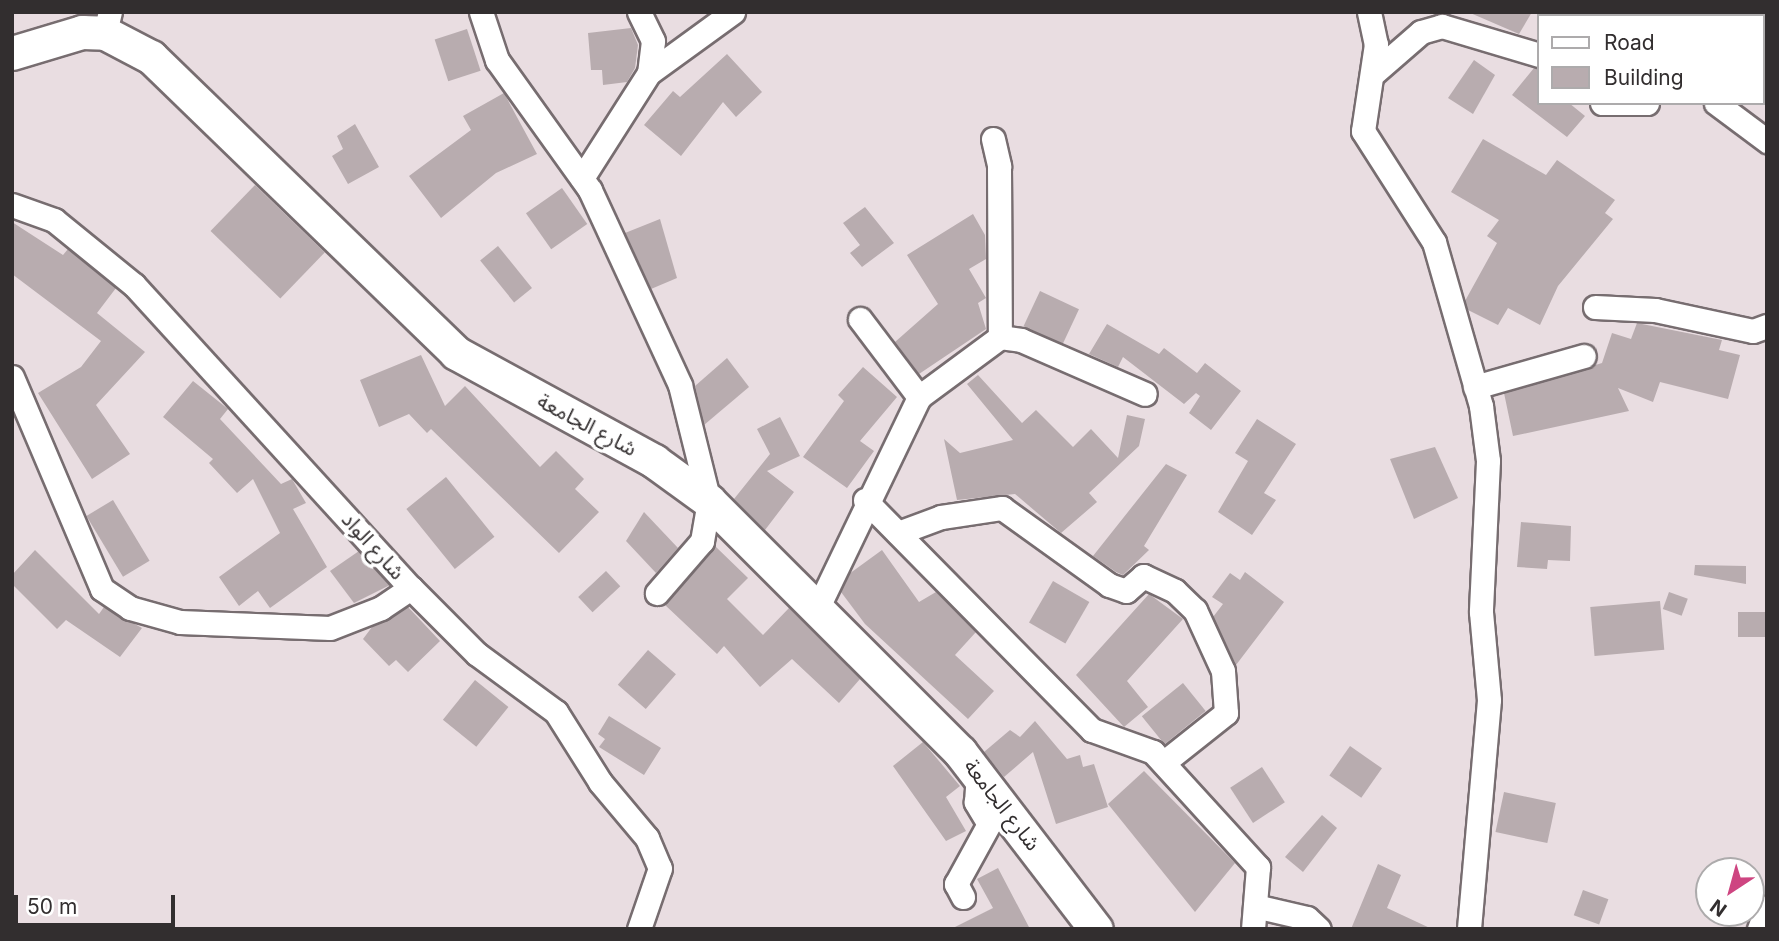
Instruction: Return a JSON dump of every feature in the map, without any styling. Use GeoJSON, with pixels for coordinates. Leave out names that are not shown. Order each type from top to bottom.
{"type":"FeatureCollection","features":[{"type":"Feature","properties":{"kind":"main road","name":"شارع الجامعة"},"geometry":{"type":"LineString","coordinates":[[12,53],[108,23],[151,57],[456,353],[653,461],[709,501],[819,605],[978,774],[1096,929]]}},
{"type":"Feature","properties":{"kind":"street"},"geometry":{"type":"LineString","coordinates":[[481,12],[497,60],[582,178],[680,385],[709,501],[702,541],[657,593]]}},
{"type":"Feature","properties":{"kind":"street"},"geometry":{"type":"LineString","coordinates":[[639,12],[653,41],[649,73]]}},
{"type":"Feature","properties":{"kind":"street"},"geometry":{"type":"LineString","coordinates":[[582,178],[649,73],[733,12]]}},
{"type":"Feature","properties":{"kind":"street"},"geometry":{"type":"LineString","coordinates":[[1369,12],[1375,72],[1363,131],[1434,243],[1475,387],[1488,461],[1480,612],[1489,700],[1469,929]]}},
{"type":"Feature","properties":{"kind":"street"},"geometry":{"type":"LineString","coordinates":[[1375,72],[1423,22],[1538,55]]}},
{"type":"Feature","properties":{"kind":"street"},"geometry":{"type":"LineString","coordinates":[[1719,105],[1767,141]]}},
{"type":"Feature","properties":{"kind":"street"},"geometry":{"type":"LineString","coordinates":[[993,139],[999,166],[1000,337]]}},
{"type":"Feature","properties":{"kind":"street","name":"شارع الواد"},"geometry":{"type":"LineString","coordinates":[[12,205],[54,220],[134,285],[411,588],[477,654],[556,712],[600,782],[647,838],[660,868],[639,929]]}},
{"type":"Feature","properties":{"kind":"street"},"geometry":{"type":"LineString","coordinates":[[1595,307],[1655,310],[1753,331],[1767,326]]}},
{"type":"Feature","properties":{"kind":"street"},"geometry":{"type":"LineString","coordinates":[[860,319],[919,397]]}},
{"type":"Feature","properties":{"kind":"street"},"geometry":{"type":"LineString","coordinates":[[819,605],[865,500],[919,397],[1000,337],[1021,340],[1145,394]]}},
{"type":"Feature","properties":{"kind":"street"},"geometry":{"type":"LineString","coordinates":[[1475,387],[1584,356]]}},
{"type":"Feature","properties":{"kind":"street"},"geometry":{"type":"LineString","coordinates":[[12,377],[102,589],[130,608],[180,622],[330,628],[381,608],[411,588]]}},
{"type":"Feature","properties":{"kind":"street"},"geometry":{"type":"LineString","coordinates":[[865,500],[1093,730],[1153,752],[1258,867],[1254,917],[1307,918],[1319,929]]}},
{"type":"Feature","properties":{"kind":"street"},"geometry":{"type":"LineString","coordinates":[[898,533],[941,517],[1002,508],[1109,585],[1126,590],[1143,576],[1175,591],[1195,610],[1223,671],[1226,713],[1163,764]]}},
{"type":"Feature","properties":{"kind":"street"},"geometry":{"type":"LineString","coordinates":[[963,897],[956,884],[989,824],[976,802],[978,774]]}},
{"type":"Feature","properties":{"kind":"street"},"geometry":{"type":"LineString","coordinates":[[1759,929],[1767,907]]}},
{"type":"Feature","properties":{"kind":"building"},"geometry":{"type":"Polygon","coordinates":[[[1468,12],[1532,12],[1519,34],[1468,12]]]}},
{"type":"Feature","properties":{"kind":"building"},"geometry":{"type":"Polygon","coordinates":[[[631,28],[638,45],[635,68],[627,82],[603,85],[602,70],[591,70],[588,33],[631,28]]]}},
{"type":"Feature","properties":{"kind":"building"},"geometry":{"type":"Polygon","coordinates":[[[467,29],[481,71],[448,81],[435,40],[467,29]]]}},
{"type":"Feature","properties":{"kind":"building"},"geometry":{"type":"Polygon","coordinates":[[[727,54],[762,92],[736,117],[723,102],[681,156],[644,125],[673,91],[680,97],[727,54]]]}},
{"type":"Feature","properties":{"kind":"building"},"geometry":{"type":"Polygon","coordinates":[[[1474,60],[1495,75],[1473,114],[1448,98],[1474,60]]]}},
{"type":"Feature","properties":{"kind":"building"},"geometry":{"type":"Polygon","coordinates":[[[1534,68],[1538,69],[1538,105],[1571,105],[1585,116],[1567,137],[1512,95],[1534,68]]]}},
{"type":"Feature","properties":{"kind":"building"},"geometry":{"type":"Polygon","coordinates":[[[504,93],[537,154],[496,173],[441,218],[409,176],[471,130],[463,116],[504,93]]]}},
{"type":"Feature","properties":{"kind":"building"},"geometry":{"type":"Polygon","coordinates":[[[355,124],[379,167],[348,184],[332,156],[343,149],[337,136],[355,124]]]}},
{"type":"Feature","properties":{"kind":"building"},"geometry":{"type":"Polygon","coordinates":[[[1483,139],[1546,175],[1557,160],[1615,200],[1605,213],[1613,219],[1558,286],[1540,325],[1508,308],[1498,325],[1468,310],[1465,301],[1497,243],[1487,236],[1499,220],[1451,192],[1483,139]]]}},
{"type":"Feature","properties":{"kind":"building"},"geometry":{"type":"Polygon","coordinates":[[[255,185],[325,252],[280,298],[211,231],[255,185]]]}},
{"type":"Feature","properties":{"kind":"building"},"geometry":{"type":"Polygon","coordinates":[[[562,188],[587,224],[551,249],[526,213],[562,188]]]}},
{"type":"Feature","properties":{"kind":"building"},"geometry":{"type":"Polygon","coordinates":[[[865,207],[894,243],[862,267],[850,253],[860,245],[843,223],[865,207]]]}},
{"type":"Feature","properties":{"kind":"building"},"geometry":{"type":"Polygon","coordinates":[[[973,214],[985,235],[986,259],[969,269],[986,298],[978,303],[986,329],[919,374],[895,342],[938,304],[907,255],[973,214]]]}},
{"type":"Feature","properties":{"kind":"building"},"geometry":{"type":"Polygon","coordinates":[[[660,219],[677,278],[651,289],[625,233],[660,219]]]}},
{"type":"Feature","properties":{"kind":"building"},"geometry":{"type":"Polygon","coordinates":[[[12,222],[63,255],[68,249],[116,288],[97,313],[145,352],[96,405],[130,454],[92,479],[38,393],[81,367],[101,341],[12,274],[12,222]]]}},
{"type":"Feature","properties":{"kind":"building"},"geometry":{"type":"Polygon","coordinates":[[[498,246],[532,288],[514,302],[480,260],[498,246]]]}},
{"type":"Feature","properties":{"kind":"building"},"geometry":{"type":"Polygon","coordinates":[[[1040,291],[1079,309],[1062,345],[1024,326],[1040,291]]]}},
{"type":"Feature","properties":{"kind":"building"},"geometry":{"type":"Polygon","coordinates":[[[1637,323],[1722,340],[1719,350],[1740,355],[1728,399],[1660,382],[1653,402],[1618,388],[1629,411],[1513,436],[1504,393],[1602,363],[1612,333],[1631,339],[1637,323]]]}},
{"type":"Feature","properties":{"kind":"building"},"geometry":{"type":"Polygon","coordinates":[[[1107,324],[1159,354],[1164,348],[1197,373],[1205,363],[1241,391],[1211,430],[1189,413],[1200,396],[1196,393],[1184,404],[1123,357],[1118,367],[1089,354],[1107,324]]]}},
{"type":"Feature","properties":{"kind":"building"},"geometry":{"type":"Polygon","coordinates":[[[421,355],[445,406],[465,386],[540,467],[556,451],[584,479],[575,489],[599,512],[559,553],[431,429],[427,433],[409,414],[379,427],[360,380],[421,355]]]}},
{"type":"Feature","properties":{"kind":"building"},"geometry":{"type":"Polygon","coordinates":[[[727,358],[749,387],[704,425],[695,386],[727,358]]]}},
{"type":"Feature","properties":{"kind":"building"},"geometry":{"type":"Polygon","coordinates":[[[863,367],[897,397],[860,441],[874,451],[847,488],[803,457],[844,401],[838,395],[863,367]]]}},
{"type":"Feature","properties":{"kind":"building"},"geometry":{"type":"Polygon","coordinates":[[[978,375],[1022,423],[1036,410],[1073,447],[1091,429],[1118,458],[1127,415],[1145,419],[1139,446],[1089,493],[1097,502],[1061,533],[1015,494],[957,500],[944,439],[960,453],[1013,440],[967,384],[978,375]]]}},
{"type":"Feature","properties":{"kind":"building"},"geometry":{"type":"Polygon","coordinates":[[[193,381],[228,409],[220,419],[281,484],[292,479],[306,503],[293,509],[327,567],[270,608],[258,591],[239,606],[219,577],[280,533],[253,479],[237,493],[209,463],[213,459],[163,417],[193,381]]]}},
{"type":"Feature","properties":{"kind":"building"},"geometry":{"type":"Polygon","coordinates":[[[780,417],[800,456],[767,471],[794,492],[765,530],[734,499],[770,454],[757,429],[780,417]]]}},
{"type":"Feature","properties":{"kind":"building"},"geometry":{"type":"Polygon","coordinates":[[[1257,419],[1296,444],[1264,493],[1276,500],[1252,535],[1218,512],[1248,461],[1235,453],[1257,419]]]}},
{"type":"Feature","properties":{"kind":"building"},"geometry":{"type":"Polygon","coordinates":[[[1435,447],[1458,498],[1414,519],[1390,459],[1435,447]]]}},
{"type":"Feature","properties":{"kind":"building"},"geometry":{"type":"Polygon","coordinates":[[[1166,464],[1187,475],[1144,546],[1149,550],[1123,575],[1093,556],[1166,464]]]}},
{"type":"Feature","properties":{"kind":"building"},"geometry":{"type":"Polygon","coordinates":[[[446,477],[494,537],[455,569],[406,509],[446,477]]]}},
{"type":"Feature","properties":{"kind":"building"},"geometry":{"type":"Polygon","coordinates":[[[113,500],[150,561],[123,577],[86,516],[113,500]]]}},
{"type":"Feature","properties":{"kind":"building"},"geometry":{"type":"Polygon","coordinates":[[[644,512],[678,548],[656,573],[626,541],[644,512]]]}},
{"type":"Feature","properties":{"kind":"building"},"geometry":{"type":"Polygon","coordinates":[[[1521,522],[1571,526],[1570,561],[1548,560],[1547,569],[1517,567],[1521,522]]]}},
{"type":"Feature","properties":{"kind":"building"},"geometry":{"type":"Polygon","coordinates":[[[715,546],[748,578],[727,599],[763,635],[789,608],[860,679],[839,703],[792,659],[760,687],[724,646],[717,654],[664,604],[715,546]]]}},
{"type":"Feature","properties":{"kind":"building"},"geometry":{"type":"Polygon","coordinates":[[[35,550],[99,614],[104,607],[142,628],[120,657],[66,620],[57,629],[12,584],[12,575],[35,550]]]}},
{"type":"Feature","properties":{"kind":"building"},"geometry":{"type":"Polygon","coordinates":[[[882,550],[919,602],[936,592],[976,632],[955,655],[994,691],[968,719],[865,624],[841,592],[849,574],[882,550]]]}},
{"type":"Feature","properties":{"kind":"building"},"geometry":{"type":"Polygon","coordinates":[[[359,551],[390,585],[354,603],[330,571],[359,551]]]}},
{"type":"Feature","properties":{"kind":"building"},"geometry":{"type":"Polygon","coordinates":[[[1695,565],[1746,566],[1746,584],[1694,575],[1695,565]]]}},
{"type":"Feature","properties":{"kind":"building"},"geometry":{"type":"Polygon","coordinates":[[[606,571],[620,586],[593,612],[578,597],[606,571]]]}},
{"type":"Feature","properties":{"kind":"building"},"geometry":{"type":"Polygon","coordinates":[[[1245,572],[1284,602],[1236,665],[1213,617],[1223,604],[1212,597],[1230,573],[1240,580],[1245,572]]]}},
{"type":"Feature","properties":{"kind":"building"},"geometry":{"type":"Polygon","coordinates":[[[1053,581],[1089,602],[1065,644],[1029,623],[1053,581]]]}},
{"type":"Feature","properties":{"kind":"building"},"geometry":{"type":"Polygon","coordinates":[[[1669,592],[1688,599],[1682,616],[1663,609],[1669,592]]]}},
{"type":"Feature","properties":{"kind":"building"},"geometry":{"type":"Polygon","coordinates":[[[1149,594],[1183,619],[1127,681],[1148,707],[1124,727],[1076,675],[1149,594]]]}},
{"type":"Feature","properties":{"kind":"building"},"geometry":{"type":"Polygon","coordinates":[[[1660,601],[1664,650],[1595,656],[1590,607],[1660,601]]]}},
{"type":"Feature","properties":{"kind":"building"},"geometry":{"type":"Polygon","coordinates":[[[408,607],[440,641],[408,672],[396,660],[389,666],[363,639],[372,627],[408,607]]]}},
{"type":"Feature","properties":{"kind":"building"},"geometry":{"type":"Polygon","coordinates":[[[1738,612],[1767,612],[1767,637],[1738,637],[1738,612]]]}},
{"type":"Feature","properties":{"kind":"building"},"geometry":{"type":"Polygon","coordinates":[[[648,650],[676,674],[646,709],[618,685],[648,650]]]}},
{"type":"Feature","properties":{"kind":"building"},"geometry":{"type":"Polygon","coordinates":[[[475,680],[508,707],[476,747],[443,720],[475,680]]]}},
{"type":"Feature","properties":{"kind":"building"},"geometry":{"type":"Polygon","coordinates":[[[1183,683],[1206,711],[1164,744],[1142,716],[1183,683]]]}},
{"type":"Feature","properties":{"kind":"building"},"geometry":{"type":"Polygon","coordinates":[[[609,716],[661,748],[644,775],[599,747],[605,739],[598,734],[609,716]]]}},
{"type":"Feature","properties":{"kind":"building"},"geometry":{"type":"Polygon","coordinates":[[[1035,721],[1067,759],[1080,755],[1083,767],[1094,764],[1108,807],[1056,824],[1033,752],[1004,777],[984,752],[1010,730],[1020,737],[1035,721]]]}},
{"type":"Feature","properties":{"kind":"building"},"geometry":{"type":"Polygon","coordinates":[[[923,742],[960,786],[946,797],[966,831],[946,841],[893,766],[923,742]]]}},
{"type":"Feature","properties":{"kind":"building"},"geometry":{"type":"Polygon","coordinates":[[[1350,746],[1382,768],[1361,798],[1329,775],[1350,746]]]}},
{"type":"Feature","properties":{"kind":"building"},"geometry":{"type":"Polygon","coordinates":[[[1262,767],[1285,802],[1253,823],[1230,788],[1262,767]]]}},
{"type":"Feature","properties":{"kind":"building"},"geometry":{"type":"Polygon","coordinates":[[[1144,771],[1235,863],[1195,912],[1108,804],[1144,771]]]}},
{"type":"Feature","properties":{"kind":"building"},"geometry":{"type":"Polygon","coordinates":[[[1504,792],[1556,803],[1547,843],[1495,832],[1504,792]]]}},
{"type":"Feature","properties":{"kind":"building"},"geometry":{"type":"Polygon","coordinates":[[[1322,815],[1337,828],[1303,872],[1285,857],[1322,815]]]}},
{"type":"Feature","properties":{"kind":"building"},"geometry":{"type":"Polygon","coordinates":[[[1378,864],[1401,875],[1387,908],[1432,929],[1351,929],[1378,864]]]}},
{"type":"Feature","properties":{"kind":"building"},"geometry":{"type":"Polygon","coordinates":[[[998,868],[1030,929],[951,929],[993,908],[977,879],[998,868]]]}},
{"type":"Feature","properties":{"kind":"building"},"geometry":{"type":"Polygon","coordinates":[[[1583,890],[1608,899],[1599,925],[1574,915],[1583,890]]]}}]}
